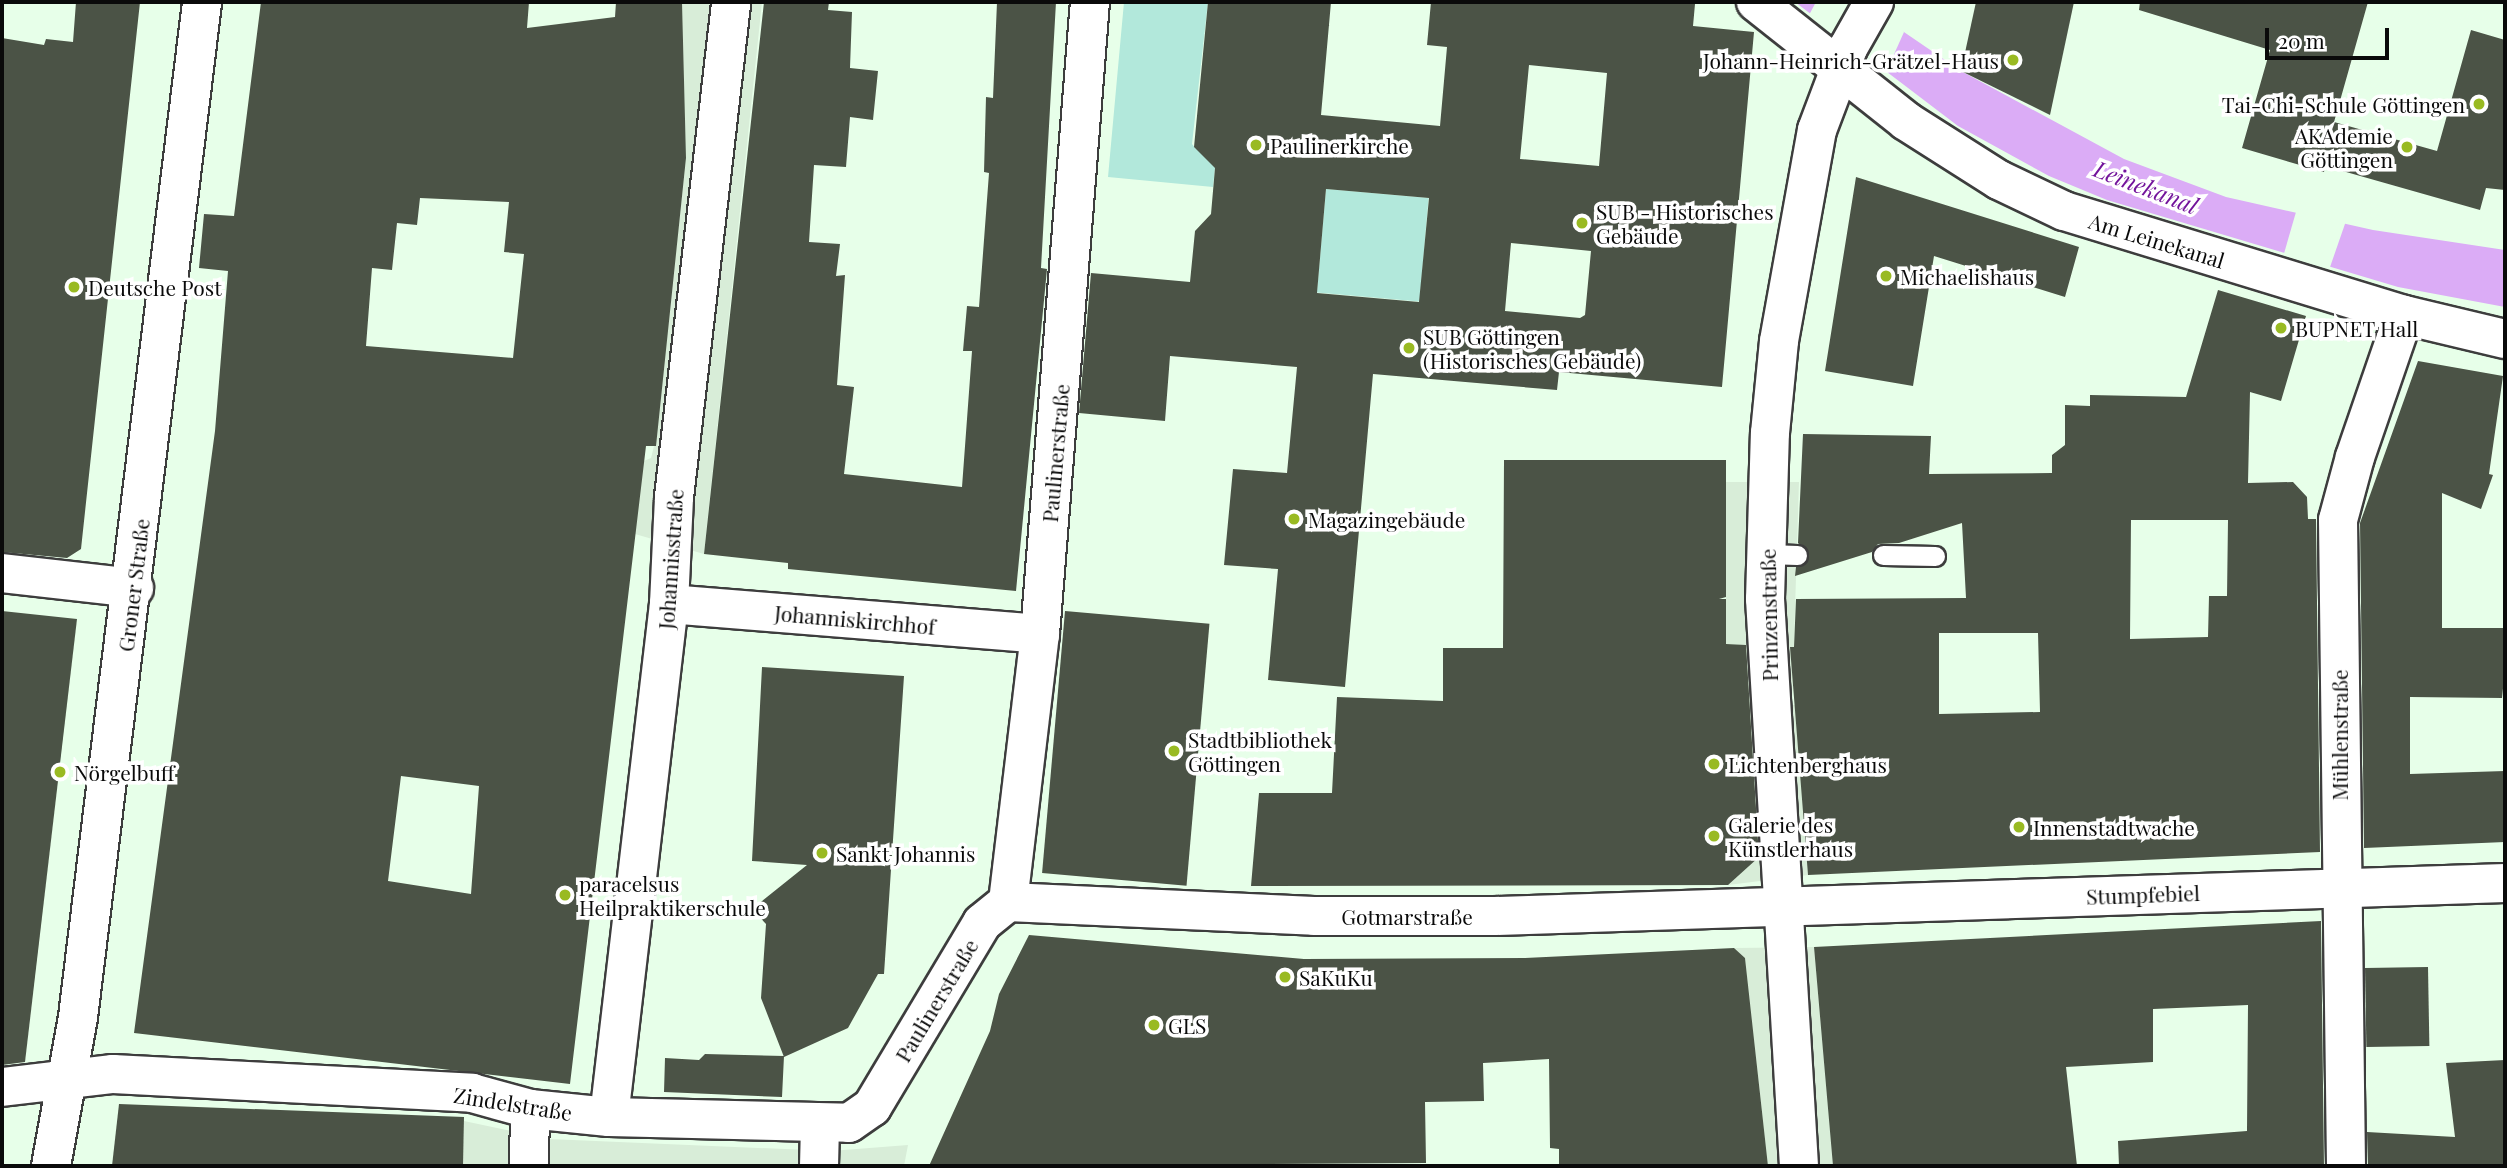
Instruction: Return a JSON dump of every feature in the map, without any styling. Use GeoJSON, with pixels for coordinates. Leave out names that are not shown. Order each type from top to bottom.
{"type":"FeatureCollection","features":[{"type":"Feature","properties":{"kind":"street","name":"Groner Straße"},"geometry":{"type":"LineString","coordinates":[[51,1166],[78,1017],[134,588],[202,2]]}},
{"type":"Feature","properties":{"kind":"street","name":"Johannisstraße"},"geometry":{"type":"LineString","coordinates":[[608,1117],[669,604],[674,496],[731,2]]}},
{"type":"Feature","properties":{"kind":"street","name":"Paulinerstraße"},"geometry":{"type":"LineString","coordinates":[[872,1107],[982,923],[1021,903],[1090,2]]}},
{"type":"Feature","properties":{"kind":"street","name":"Am Leinekanal"},"geometry":{"type":"LineString","coordinates":[[1756,2],[1843,60],[1906,121],[1999,180],[2064,211],[2404,315],[2505,339]]}},
{"type":"Feature","properties":{"kind":"street","name":"Prinzenstraße"},"geometry":{"type":"LineString","coordinates":[[1799,1166],[1781,907],[1782,554],[1768,482],[1779,341],[1817,130],[1843,60],[1873,2]]}},
{"type":"Feature","properties":{"kind":"street","name":"Mühlenstraße"},"geometry":{"type":"LineString","coordinates":[[2346,1166],[2340,887],[2338,520],[2355,457],[2404,315]]}},
{"type":"Feature","properties":{"kind":"street"},"geometry":{"type":"LineString","coordinates":[[2,573],[134,588]]}},
{"type":"Feature","properties":{"kind":"street","name":"Johanniskirchhof"},"geometry":{"type":"LineString","coordinates":[[669,604],[1040,634]]}},
{"type":"Feature","properties":{"kind":"street","name":"Stumpfebiel"},"geometry":{"type":"LineString","coordinates":[[1781,907],[2505,883]]}},
{"type":"Feature","properties":{"kind":"street","name":"Gotmarstraße"},"geometry":{"type":"LineString","coordinates":[[1021,903],[1314,916],[1495,916],[1781,907]]}},
{"type":"Feature","properties":{"kind":"street","name":"Zindelstraße"},"geometry":{"type":"LineString","coordinates":[[2,1087],[113,1074],[472,1093],[530,1109],[608,1117],[820,1125],[849,1123],[872,1107]]}},
{"type":"Feature","properties":{"kind":"street"},"geometry":{"type":"LineString","coordinates":[[529,1166],[530,1109]]}},
{"type":"Feature","properties":{"kind":"street"},"geometry":{"type":"LineString","coordinates":[[819,1166],[820,1125]]}},
{"type":"Feature","properties":{"kind":"lane"},"geometry":{"type":"LineString","coordinates":[[1883,555],[1934,556]]}},
{"type":"Feature","properties":{"kind":"shaded area"},"geometry":{"type":"Polygon","coordinates":[[[682,2],[762,2],[704,554],[635,534],[639,463],[651,458],[654,446],[686,160],[682,2]]]}},
{"type":"Feature","properties":{"kind":"shaded area"},"geometry":{"type":"Polygon","coordinates":[[[1124,2],[1208,2],[1192,144],[1196,149],[1217,148],[1213,187],[1108,177],[1124,2]]]}},
{"type":"Feature","properties":{"kind":"shaded area"},"geometry":{"type":"Polygon","coordinates":[[[1326,189],[1429,198],[1420,302],[1317,293],[1326,189]]]}},
{"type":"Feature","properties":{"kind":"shaded area"},"geometry":{"type":"Polygon","coordinates":[[[1726,482],[1799,482],[1792,705],[1798,705],[1808,875],[1728,885],[1742,645],[1726,644],[1726,482]]]}},
{"type":"Feature","properties":{"kind":"shaded area"},"geometry":{"type":"Polygon","coordinates":[[[1814,947],[1833,1166],[1768,1166],[1745,958],[1734,948],[1814,947]]]}},
{"type":"Feature","properties":{"kind":"shaded area"},"geometry":{"type":"Polygon","coordinates":[[[464,1121],[549,1139],[831,1151],[908,1145],[904,1166],[463,1166],[464,1121]]]}},
{"type":"Feature","properties":{"kind":"water","name":"Leinekanal"},"geometry":{"type":"Polygon","coordinates":[[[1795,2],[1860,2],[1961,71],[2124,159],[2226,197],[2373,230],[2505,250],[2505,307],[2398,287],[2107,200],[2049,176],[1958,126],[1795,2]]]}},
{"type":"Feature","properties":{"kind":"pier"},"geometry":{"type":"Polygon","coordinates":[[[1816,2],[1867,2],[1895,21],[1904,32],[1887,70],[1825,30],[1809,15],[1816,2]]]}},
{"type":"Feature","properties":{"kind":"pier"},"geometry":{"type":"Polygon","coordinates":[[[2296,212],[2346,221],[2329,270],[2283,257],[2296,212]]]}},
{"type":"Feature","properties":{"kind":"building"},"geometry":{"type":"Polygon","coordinates":[[[76,2],[140,2],[81,549],[67,558],[2,552],[2,38],[44,45],[46,39],[73,42],[76,2]]]}},
{"type":"Feature","properties":{"kind":"building"},"geometry":{"type":"Polygon","coordinates":[[[261,2],[529,2],[527,28],[615,17],[616,2],[682,2],[686,158],[656,446],[646,446],[570,1084],[134,1033],[215,431],[228,271],[199,268],[204,214],[234,216],[261,2]],[[420,198],[417,225],[397,223],[392,270],[372,268],[366,346],[513,358],[524,254],[504,252],[509,202],[420,198]],[[401,776],[388,881],[471,894],[479,786],[401,776]]]}},
{"type":"Feature","properties":{"kind":"building"},"geometry":{"type":"Polygon","coordinates":[[[764,2],[829,2],[828,10],[852,12],[850,68],[878,71],[873,120],[850,117],[846,167],[814,165],[809,242],[840,244],[836,276],[845,275],[837,385],[854,387],[844,474],[962,487],[972,351],[963,351],[967,306],[979,307],[989,173],[984,172],[986,97],[993,98],[997,2],[1056,2],[1041,268],[1047,269],[1016,591],[788,569],[788,563],[704,554],[764,2]]]}},
{"type":"Feature","properties":{"kind":"building","name":"SUB - Historisches Gebäude"},"geometry":{"type":"Polygon","coordinates":[[[1208,2],[1331,2],[1321,115],[1440,126],[1447,47],[1427,45],[1431,2],[1695,4],[1693,26],[1754,32],[1722,387],[1559,372],[1557,390],[1373,374],[1345,687],[1268,680],[1278,569],[1224,565],[1233,469],[1287,473],[1297,367],[1170,356],[1165,421],[1079,413],[1091,273],[1190,282],[1195,231],[1211,214],[1215,168],[1194,147],[1208,2]],[[1529,65],[1520,159],[1599,166],[1607,73],[1529,65]],[[1326,189],[1317,293],[1419,302],[1429,198],[1326,189]],[[1511,243],[1505,311],[1580,318],[1585,315],[1591,251],[1511,243]]]}},
{"type":"Feature","properties":{"kind":"building","name":"Johann-Heinrich-Grätzel-Haus"},"geometry":{"type":"Polygon","coordinates":[[[1976,2],[2074,2],[2050,115],[1961,71],[1976,2]]]}},
{"type":"Feature","properties":{"kind":"building"},"geometry":{"type":"Polygon","coordinates":[[[2140,2],[2368,2],[2334,122],[2437,151],[2471,30],[2505,40],[2505,190],[2486,188],[2480,210],[2325,166],[2324,172],[2242,148],[2270,50],[2139,10],[2140,2]]]}},
{"type":"Feature","properties":{"kind":"building","name":"Michaelishaus"},"geometry":{"type":"Polygon","coordinates":[[[1856,177],[2079,247],[2065,297],[1934,256],[1913,386],[1825,371],[1856,177]]]}},
{"type":"Feature","properties":{"kind":"building"},"geometry":{"type":"Polygon","coordinates":[[[2218,290],[2306,316],[2281,401],[2250,392],[2248,483],[2293,482],[2307,497],[2308,519],[2316,519],[2320,852],[1808,875],[1790,647],[1794,647],[1796,599],[1966,598],[1962,523],[1899,543],[1878,544],[1872,552],[1795,576],[1796,567],[1809,556],[1798,543],[1803,434],[1931,436],[1929,474],[2052,473],[2052,455],[2065,445],[2065,405],[2090,406],[2090,395],[2186,397],[2218,290]],[[2131,520],[2130,639],[2208,637],[2209,596],[2227,596],[2228,520],[2131,520]],[[1939,633],[1939,714],[2040,712],[2038,633],[1939,633]]]}},
{"type":"Feature","properties":{"kind":"building"},"geometry":{"type":"Polygon","coordinates":[[[2418,361],[2503,376],[2489,474],[2493,475],[2481,509],[2442,493],[2442,628],[2505,628],[2505,669],[2502,698],[2410,697],[2410,774],[2505,771],[2505,842],[2364,848],[2360,523],[2418,361]]]}},
{"type":"Feature","properties":{"kind":"building"},"geometry":{"type":"Polygon","coordinates":[[[1504,460],[1726,460],[1726,597],[1719,599],[1726,599],[1726,644],[1746,645],[1759,857],[1728,885],[1251,886],[1259,793],[1332,793],[1337,697],[1443,701],[1443,648],[1503,648],[1504,460]]]}},
{"type":"Feature","properties":{"kind":"building"},"geometry":{"type":"Polygon","coordinates":[[[2,611],[77,619],[25,1062],[2,1065],[2,611]]]}},
{"type":"Feature","properties":{"kind":"building"},"geometry":{"type":"Polygon","coordinates":[[[1065,611],[1209,624],[1187,886],[1042,873],[1065,611]]]}},
{"type":"Feature","properties":{"kind":"building","name":"Sankt Johannis"},"geometry":{"type":"Polygon","coordinates":[[[762,667],[904,676],[884,974],[878,974],[848,1028],[784,1057],[761,998],[766,924],[752,909],[807,865],[752,861],[762,667]]]}},
{"type":"Feature","properties":{"kind":"building"},"geometry":{"type":"Polygon","coordinates":[[[2321,921],[2324,1166],[2119,1166],[2118,1141],[2247,1131],[2248,1005],[2153,1009],[2153,1062],[2066,1067],[2077,1166],[1833,1166],[1814,947],[2321,921]]]}},
{"type":"Feature","properties":{"kind":"building"},"geometry":{"type":"Polygon","coordinates":[[[1029,935],[1304,959],[1525,958],[1734,948],[1745,958],[1768,1166],[1559,1166],[1559,1149],[1550,1148],[1549,1059],[1483,1063],[1484,1101],[1425,1102],[1426,1163],[929,1166],[990,1031],[999,994],[1029,935]]]}},
{"type":"Feature","properties":{"kind":"building"},"geometry":{"type":"Polygon","coordinates":[[[2428,967],[2429,1046],[2366,1047],[2365,968],[2428,967]]]}},
{"type":"Feature","properties":{"kind":"building"},"geometry":{"type":"Polygon","coordinates":[[[705,1054],[784,1056],[782,1097],[664,1092],[665,1058],[699,1060],[705,1054]]]}},
{"type":"Feature","properties":{"kind":"building"},"geometry":{"type":"Polygon","coordinates":[[[2505,1060],[2505,1166],[2368,1166],[2367,1132],[2455,1137],[2446,1063],[2505,1060]]]}},
{"type":"Feature","properties":{"kind":"building"},"geometry":{"type":"Polygon","coordinates":[[[119,1104],[464,1117],[463,1166],[112,1166],[119,1104]]]}},
{"type":"Feature","properties":{"kind":"place","name":"Johann-Heinrich-Grätzel-Haus"},"geometry":{"type":"Point","coordinates":[2013,60]}},
{"type":"Feature","properties":{"kind":"place","name":"Tai-Chi-Schule Göttingen"},"geometry":{"type":"Point","coordinates":[2479,104]}},
{"type":"Feature","properties":{"kind":"place","name":"Paulinerkirche"},"geometry":{"type":"Point","coordinates":[1256,145]}},
{"type":"Feature","properties":{"kind":"place","name":"AKAdemie Göttingen"},"geometry":{"type":"Point","coordinates":[2407,147]}},
{"type":"Feature","properties":{"kind":"place","name":"SUB - Historisches Gebäude"},"geometry":{"type":"Point","coordinates":[1582,223]}},
{"type":"Feature","properties":{"kind":"place","name":"Michaelishaus"},"geometry":{"type":"Point","coordinates":[1886,276]}},
{"type":"Feature","properties":{"kind":"place","name":"Deutsche Post"},"geometry":{"type":"Point","coordinates":[74,287]}},
{"type":"Feature","properties":{"kind":"place","name":"BUPNET Hall"},"geometry":{"type":"Point","coordinates":[2281,328]}},
{"type":"Feature","properties":{"kind":"place","name":"SUB Göttingen (Historisches Gebäude)"},"geometry":{"type":"Point","coordinates":[1409,348]}},
{"type":"Feature","properties":{"kind":"place","name":"Magazingebäude"},"geometry":{"type":"Point","coordinates":[1294,519]}},
{"type":"Feature","properties":{"kind":"place","name":"Stadtbibliothek Göttingen"},"geometry":{"type":"Point","coordinates":[1174,751]}},
{"type":"Feature","properties":{"kind":"place","name":"Lichtenberghaus"},"geometry":{"type":"Point","coordinates":[1714,764]}},
{"type":"Feature","properties":{"kind":"place","name":"Nörgelbuff"},"geometry":{"type":"Point","coordinates":[60,772]}},
{"type":"Feature","properties":{"kind":"place","name":"Innenstadtwache"},"geometry":{"type":"Point","coordinates":[2019,827]}},
{"type":"Feature","properties":{"kind":"place","name":"Galerie des Künstlerhaus"},"geometry":{"type":"Point","coordinates":[1714,836]}},
{"type":"Feature","properties":{"kind":"place","name":"Sankt Johannis"},"geometry":{"type":"Point","coordinates":[822,853]}},
{"type":"Feature","properties":{"kind":"place","name":"paracelsus Heilpraktikerschule"},"geometry":{"type":"Point","coordinates":[565,895]}},
{"type":"Feature","properties":{"kind":"place","name":"SaKuKu"},"geometry":{"type":"Point","coordinates":[1285,977]}},
{"type":"Feature","properties":{"kind":"place","name":"GLS"},"geometry":{"type":"Point","coordinates":[1154,1025]}}]}
